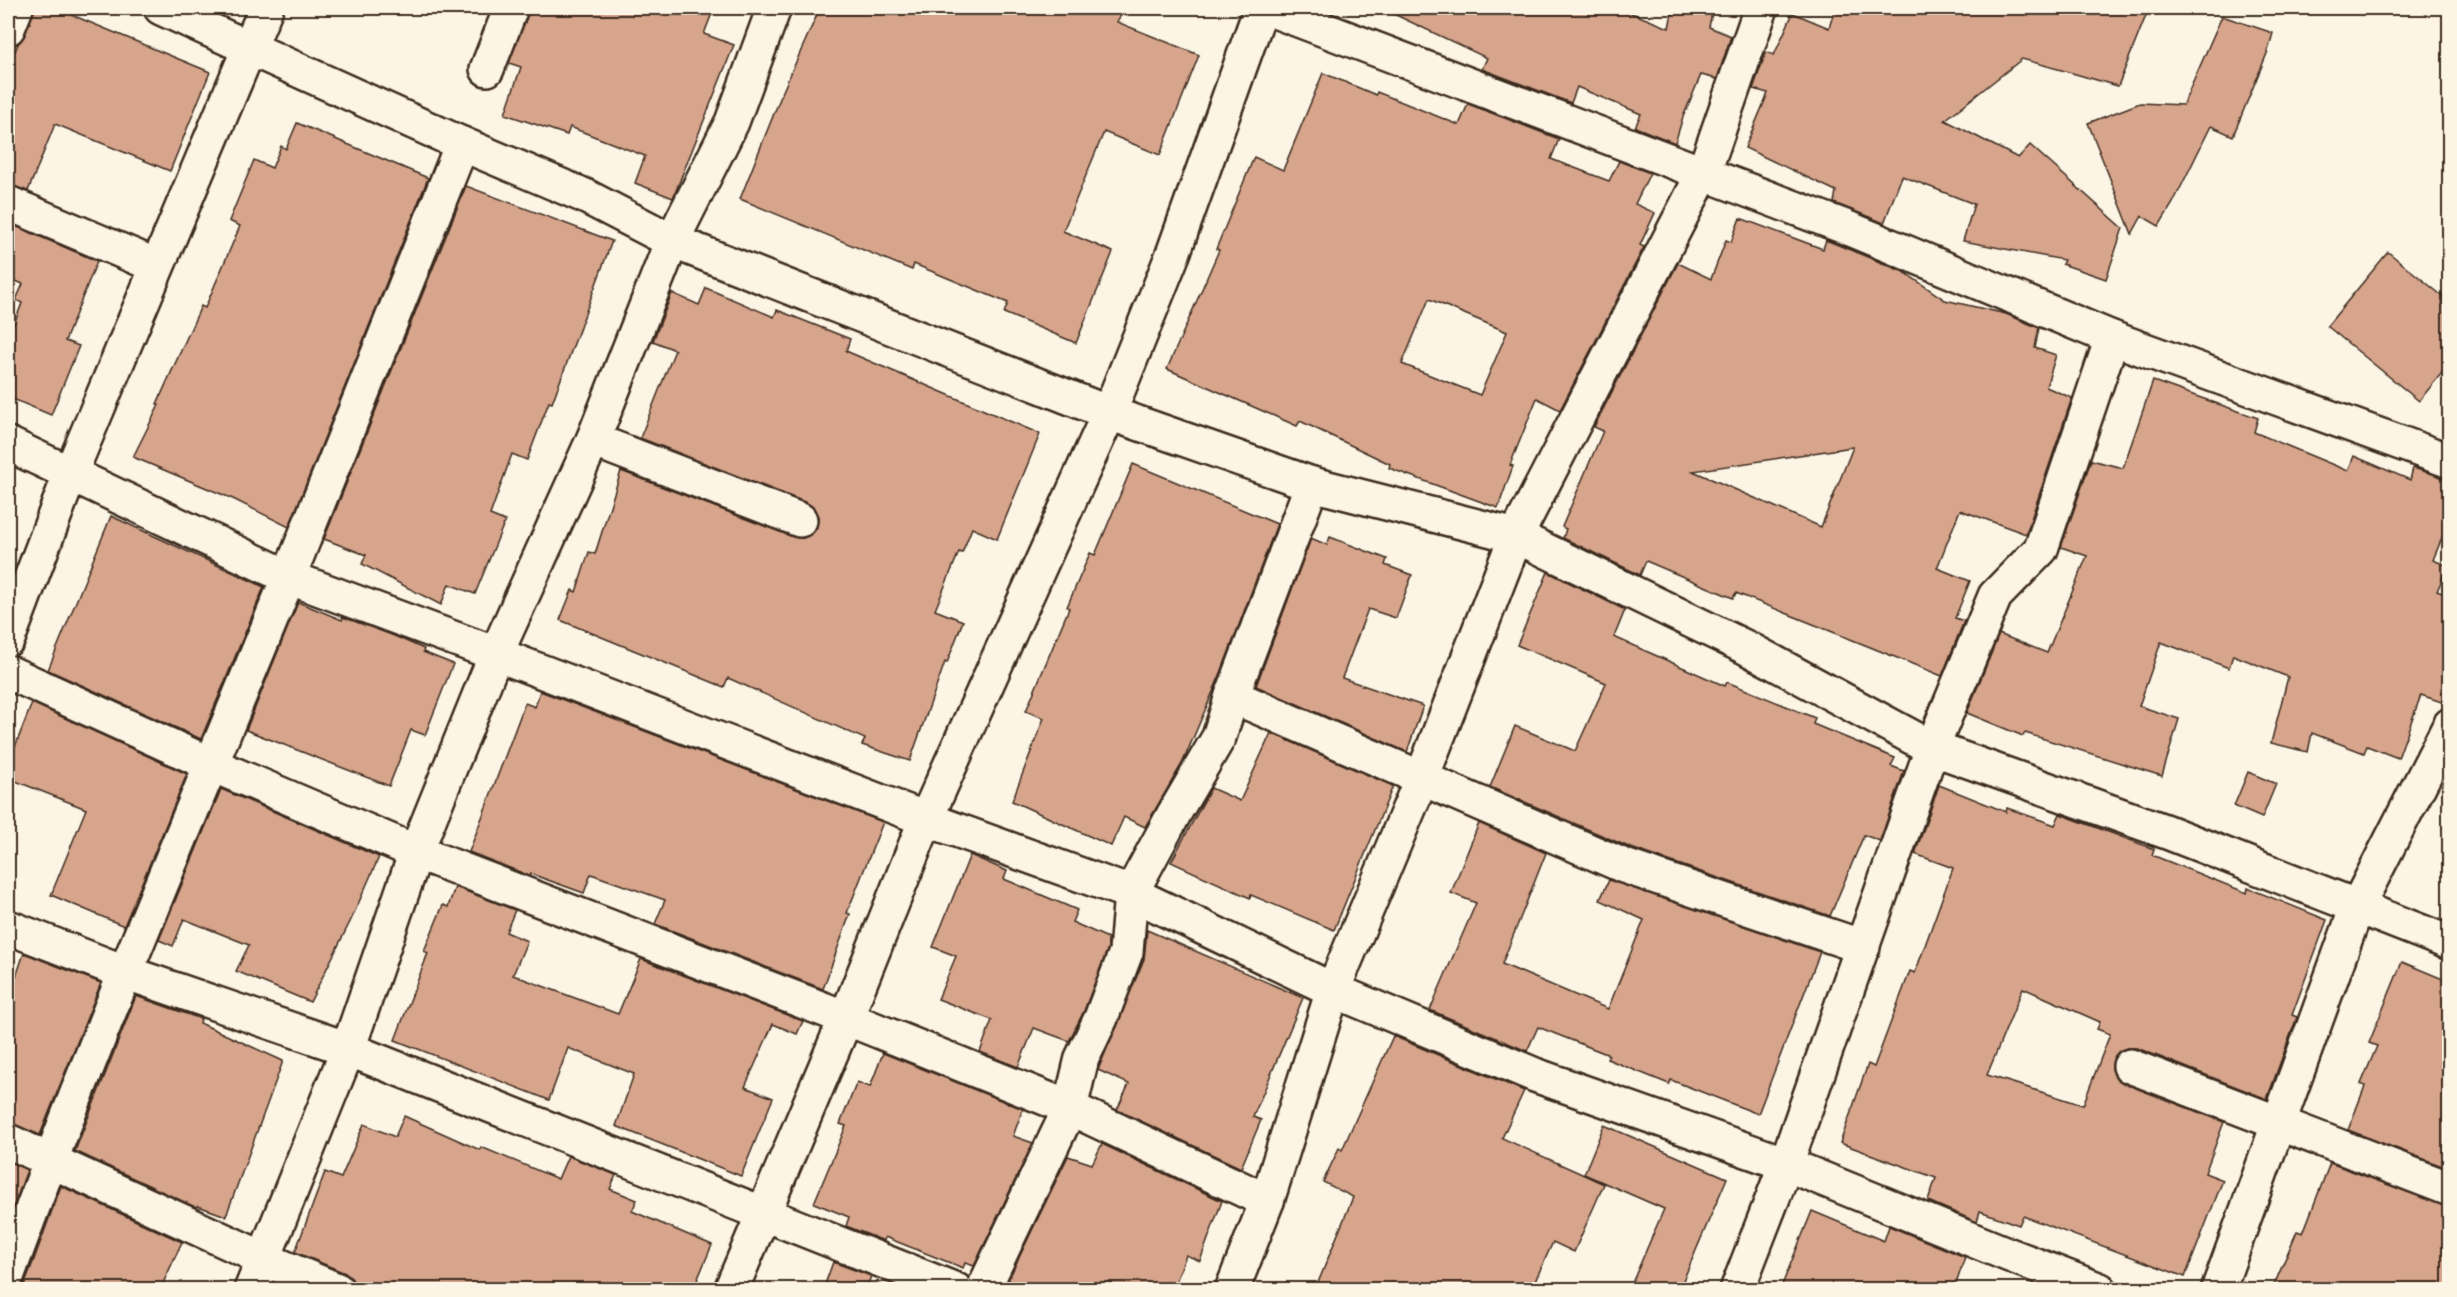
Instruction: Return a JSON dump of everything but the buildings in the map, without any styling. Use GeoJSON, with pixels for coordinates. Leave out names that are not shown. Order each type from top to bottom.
{"type":"FeatureCollection","features":[{"type":"Feature","properties":{"kind":"street"},"geometry":{"type":"LineString","coordinates":[[8,28],[16,8]]}},
{"type":"Feature","properties":{"kind":"street"},"geometry":{"type":"LineString","coordinates":[[161,8],[248,45],[462,144],[585,196],[672,241],[1109,413],[1312,484],[1516,536],[1747,648],[1932,748],[2167,832],[2450,943]]}},
{"type":"Feature","properties":{"kind":"street"},"geometry":{"type":"LineString","coordinates":[[8,639],[71,472],[248,45],[266,8]]}},
{"type":"Feature","properties":{"kind":"street"},"geometry":{"type":"LineString","coordinates":[[487,69],[512,8]]}},
{"type":"Feature","properties":{"kind":"street"},"geometry":{"type":"LineString","coordinates":[[251,1290],[348,1048],[416,852],[496,654],[592,440],[672,241],[732,122],[773,8]]}},
{"type":"Feature","properties":{"kind":"street"},"geometry":{"type":"LineString","coordinates":[[731,1290],[846,1018],[926,819],[1109,413],[1173,254],[1261,8]]}},
{"type":"Feature","properties":{"kind":"street"},"geometry":{"type":"LineString","coordinates":[[1268,8],[1845,227],[2112,338],[2450,461]]}},
{"type":"Feature","properties":{"kind":"street"},"geometry":{"type":"LineString","coordinates":[[1232,1290],[1267,1201],[1333,990],[1421,780],[1516,536],[1704,172],[1761,8]]}},
{"type":"Feature","properties":{"kind":"street"},"geometry":{"type":"LineString","coordinates":[[8,1274],[124,972],[288,577],[462,144]]}},
{"type":"Feature","properties":{"kind":"street"},"geometry":{"type":"LineString","coordinates":[[8,203],[157,266]]}},
{"type":"Feature","properties":{"kind":"street"},"geometry":{"type":"LineString","coordinates":[[1737,1290],[1786,1164],[1932,748],[1995,596],[2042,549],[2112,338]]}},
{"type":"Feature","properties":{"kind":"street"},"geometry":{"type":"LineString","coordinates":[[592,440],[800,520]]}},
{"type":"Feature","properties":{"kind":"street"},"geometry":{"type":"LineString","coordinates":[[8,444],[288,577],[926,819],[1131,893],[1333,990],[1535,1075],[1786,1164],[2100,1290]]}},
{"type":"Feature","properties":{"kind":"street"},"geometry":{"type":"LineString","coordinates":[[983,1290],[1070,1108],[1082,1058],[1101,1018],[1126,952],[1131,893],[1219,737],[1232,696],[1312,484]]}},
{"type":"Feature","properties":{"kind":"street"},"geometry":{"type":"LineString","coordinates":[[8,672],[210,765],[416,852],[846,1018],[1070,1108],[1267,1201]]}},
{"type":"Feature","properties":{"kind":"street"},"geometry":{"type":"LineString","coordinates":[[1232,696],[1421,780],[1624,866],[1863,947]]}},
{"type":"Feature","properties":{"kind":"street"},"geometry":{"type":"LineString","coordinates":[[2217,1290],[2356,907],[2450,725]]}},
{"type":"Feature","properties":{"kind":"street"},"geometry":{"type":"LineString","coordinates":[[8,927],[124,972],[348,1048],[956,1290]]}},
{"type":"Feature","properties":{"kind":"street"},"geometry":{"type":"LineString","coordinates":[[2130,1066],[2278,1125],[2450,1189]]}},
{"type":"Feature","properties":{"kind":"street"},"geometry":{"type":"LineString","coordinates":[[8,1141],[337,1290]]}}]}
